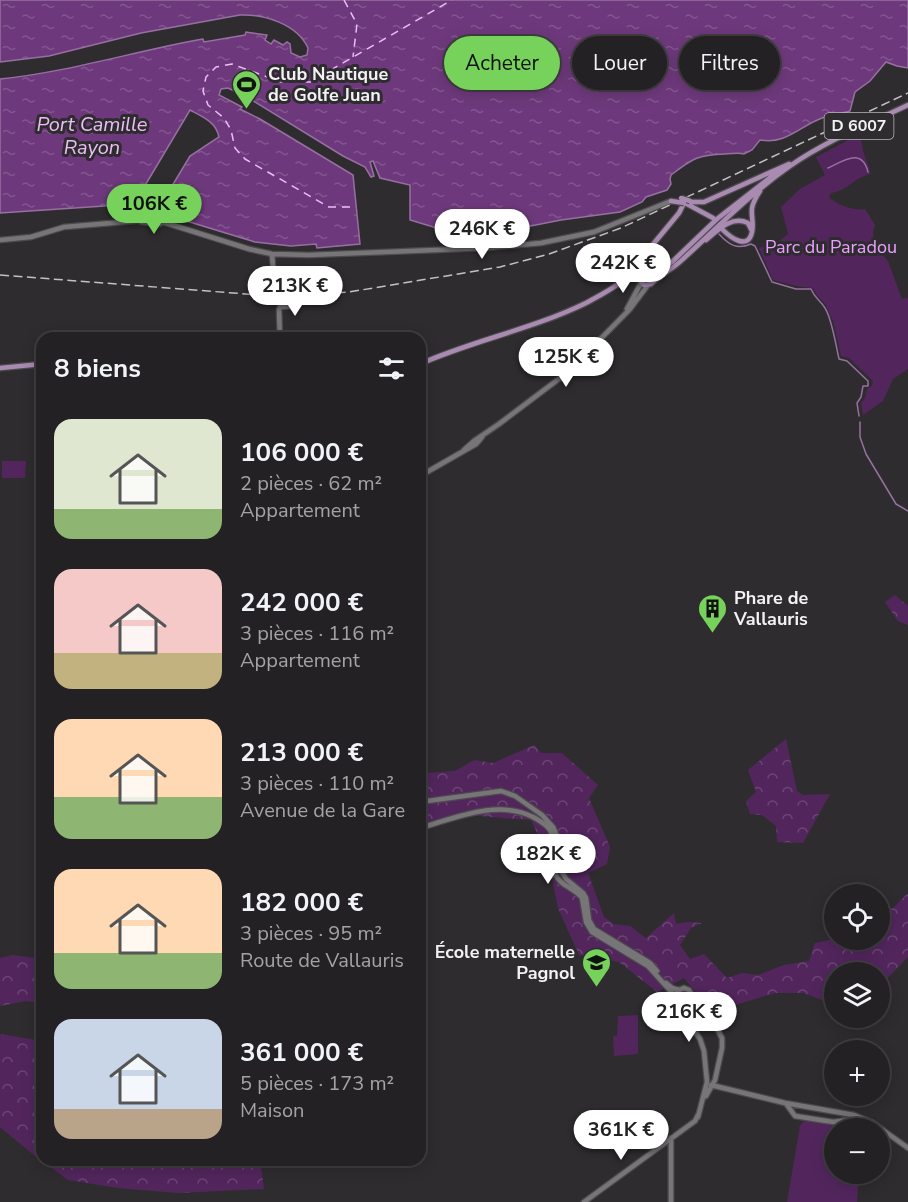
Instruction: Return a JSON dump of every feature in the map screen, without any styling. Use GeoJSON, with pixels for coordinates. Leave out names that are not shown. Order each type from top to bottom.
{"type":"FeatureCollection","features":[{"type":"Feature","properties":{"kind":"main road","name":"D 6007"},"geometry":{"type":"LineString","coordinates":[[653,271],[660,270],[678,257],[742,198],[789,164],[908,104]]}},
{"type":"Feature","properties":{"kind":"main road","name":"D 6007"},"geometry":{"type":"LineString","coordinates":[[655,279],[684,259],[720,222],[811,152]]}},
{"type":"Feature","properties":{"kind":"main road"},"geometry":{"type":"LineString","coordinates":[[0,240],[31,237],[64,227],[153,220],[272,254],[309,255],[471,249],[541,243],[605,228],[671,201],[704,202],[789,164]]}},
{"type":"Feature","properties":{"kind":"main road"},"geometry":{"type":"LineString","coordinates":[[723,230],[735,240],[741,242],[748,240],[752,231],[752,205],[763,187]]}},
{"type":"Feature","properties":{"kind":"main road"},"geometry":{"type":"LineString","coordinates":[[624,314],[633,300],[650,248],[689,203]]}},
{"type":"Feature","properties":{"kind":"main road"},"geometry":{"type":"LineString","coordinates":[[684,259],[732,221],[745,221],[752,231]]}},
{"type":"Feature","properties":{"kind":"main road"},"geometry":{"type":"LineString","coordinates":[[272,254],[276,283],[299,290]]}},
{"type":"Feature","properties":{"kind":"main road"},"geometry":{"type":"LineString","coordinates":[[426,362],[557,317],[608,292],[621,282],[653,271],[655,279],[652,284],[648,285],[636,302],[568,372],[484,435],[476,444],[426,472]]}},
{"type":"Feature","properties":{"kind":"main road"},"geometry":{"type":"LineString","coordinates":[[641,276],[648,285]]}},
{"type":"Feature","properties":{"kind":"main road"},"geometry":{"type":"LineString","coordinates":[[280,332],[278,313],[280,307],[294,306],[300,302]]}},
{"type":"Feature","properties":{"kind":"main road"},"geometry":{"type":"LineString","coordinates":[[0,368],[36,365]]}},
{"type":"Feature","properties":{"kind":"main road"},"geometry":{"type":"LineString","coordinates":[[426,801],[501,791],[515,796],[542,815],[554,827],[561,870],[566,879],[584,892],[589,920],[594,929],[650,963],[669,986],[691,992],[692,1002],[687,1006],[680,1006]]}},
{"type":"Feature","properties":{"kind":"main road"},"geometry":{"type":"LineString","coordinates":[[426,826],[463,814],[500,810],[516,811],[540,821],[551,834],[555,875],[582,898],[588,927],[604,940],[648,966],[675,996],[675,1001],[703,1044],[706,1082],[698,1117]]}},
{"type":"Feature","properties":{"kind":"main road"},"geometry":{"type":"LineString","coordinates":[[675,996],[679,990]]}},
{"type":"Feature","properties":{"kind":"main road"},"geometry":{"type":"LineString","coordinates":[[584,1202],[698,1117],[720,1059],[722,1038],[712,1019],[692,1002]]}},
{"type":"Feature","properties":{"kind":"main road"},"geometry":{"type":"LineString","coordinates":[[706,1082],[785,1103],[862,1118],[883,1129],[908,1148]]}},
{"type":"Feature","properties":{"kind":"main road"},"geometry":{"type":"LineString","coordinates":[[785,1103],[795,1116],[824,1121]]}},
{"type":"Feature","properties":{"kind":"main road"},"geometry":{"type":"LineString","coordinates":[[890,1137],[908,1148]]}},
{"type":"Feature","properties":{"kind":"main road"},"geometry":{"type":"LineString","coordinates":[[670,1138],[671,1202]]}},
{"type":"Feature","properties":{"kind":"green space","name":"Parc du Paradou"},"geometry":{"type":"Polygon","coordinates":[[[860,134],[871,174],[831,193],[829,197],[846,207],[865,209],[875,225],[873,232],[875,246],[888,261],[902,299],[908,298],[908,369],[893,379],[883,401],[863,415],[861,403],[873,381],[849,358],[841,356],[833,320],[826,305],[813,288],[773,280],[759,248],[779,241],[788,234],[781,207],[800,189],[825,175],[816,157],[860,134]]]}},
{"type":"Feature","properties":{"kind":"green space"},"geometry":{"type":"Polygon","coordinates":[[[2,461],[26,461],[25,478],[2,478],[2,461]]]}},
{"type":"Feature","properties":{"kind":"green space"},"geometry":{"type":"Polygon","coordinates":[[[895,595],[908,606],[908,625],[898,621],[885,602],[895,595]]]}},
{"type":"Feature","properties":{"kind":"green space"},"geometry":{"type":"Polygon","coordinates":[[[786,739],[797,791],[803,795],[830,794],[803,843],[777,842],[776,826],[762,815],[750,814],[746,801],[756,792],[748,770],[786,739]]]}},
{"type":"Feature","properties":{"kind":"green space"},"geometry":{"type":"Polygon","coordinates":[[[534,745],[541,753],[562,753],[598,785],[589,798],[610,847],[607,864],[588,873],[604,917],[614,924],[630,926],[646,938],[674,913],[676,924],[702,923],[691,928],[680,945],[690,959],[704,954],[727,978],[742,973],[758,975],[784,965],[809,961],[815,943],[824,941],[824,950],[890,950],[890,909],[908,893],[908,957],[890,976],[890,962],[824,962],[824,1001],[804,993],[775,993],[728,1007],[704,1002],[684,978],[657,992],[619,962],[579,955],[558,908],[547,854],[531,820],[466,815],[426,825],[426,773],[455,771],[474,760],[493,763],[534,745]]]}},
{"type":"Feature","properties":{"kind":"green space"},"geometry":{"type":"Polygon","coordinates":[[[13,955],[36,958],[36,1002],[26,1001],[0,1006],[0,958],[13,955]]]}},
{"type":"Feature","properties":{"kind":"green space"},"geometry":{"type":"Polygon","coordinates":[[[638,1015],[638,1054],[614,1056],[613,1036],[617,1036],[618,1016],[638,1015]]]}},
{"type":"Feature","properties":{"kind":"green space"},"geometry":{"type":"Polygon","coordinates":[[[0,1034],[36,1040],[36,1156],[0,1127],[0,1034]]]}},
{"type":"Feature","properties":{"kind":"green space"},"geometry":{"type":"Polygon","coordinates":[[[809,1120],[824,1123],[824,1184],[858,1184],[857,1202],[787,1202],[800,1126],[809,1120]]]}},
{"type":"Feature","properties":{"kind":"green space"},"geometry":{"type":"Polygon","coordinates":[[[49,1166],[261,1166],[264,1189],[178,1193],[118,1188],[68,1180],[49,1166]]]}},
{"type":"Feature","properties":{"kind":"water","name":"Port Camille Rayon"},"geometry":{"type":"Polygon","coordinates":[[[0,0],[908,0],[908,68],[886,62],[870,81],[855,92],[850,111],[814,121],[778,140],[760,140],[752,150],[744,154],[716,154],[696,158],[671,175],[671,184],[667,190],[646,197],[642,202],[620,212],[561,220],[506,231],[450,232],[410,220],[410,185],[380,178],[373,161],[370,162],[374,176],[371,177],[365,167],[247,97],[228,88],[221,89],[219,95],[242,107],[240,109],[353,175],[360,244],[317,248],[316,244],[291,246],[255,242],[180,219],[163,201],[190,156],[219,137],[212,124],[190,110],[134,204],[0,213],[0,79],[77,66],[203,39],[204,42],[245,35],[246,32],[267,35],[265,40],[271,44],[274,40],[283,45],[287,42],[290,44],[291,53],[300,57],[307,55],[308,48],[303,40],[288,27],[259,16],[240,15],[141,33],[49,56],[0,62],[0,0]]]}},
{"type":"Feature","properties":{"kind":"waterway"},"geometry":{"type":"LineString","coordinates":[[828,168],[847,159],[857,158],[862,160],[868,172]]}},
{"type":"Feature","properties":{"kind":"waterway"},"geometry":{"type":"LineString","coordinates":[[719,234],[733,245],[742,247],[751,244],[755,246],[772,282],[796,289],[811,289],[827,313],[839,359],[847,361],[868,381],[868,386],[863,386],[857,403],[859,416]]}},
{"type":"Feature","properties":{"kind":"waterway"},"geometry":{"type":"LineString","coordinates":[[860,422],[860,437],[866,454],[896,504],[908,511]]}},
{"type":"Feature","properties":{"kind":"ferry route"},"geometry":{"type":"LineString","coordinates":[[344,0],[357,24],[353,57]]}},
{"type":"Feature","properties":{"kind":"ferry route"},"geometry":{"type":"LineString","coordinates":[[350,207],[329,207],[245,159],[235,148],[231,130],[224,118],[208,105],[203,91],[206,77],[216,67],[232,64],[281,82],[310,82],[452,0]]}},
{"type":"Feature","properties":{"kind":"tunnel"},"geometry":{"type":"LineString","coordinates":[[299,290],[302,298],[300,302]]}},
{"type":"Feature","properties":{"kind":"railway"},"geometry":{"type":"LineString","coordinates":[[0,275],[272,296],[349,292],[500,267],[549,254],[621,228],[908,93]]}},
{"type":"Feature","properties":{"kind":"place","name":"Club Nautique de Golfe Juan"},"geometry":{"type":"Point","coordinates":[247,110]}},
{"type":"Feature","properties":{"kind":"place","name":"Phare de Vallauris"},"geometry":{"type":"Point","coordinates":[713,634]}},
{"type":"Feature","properties":{"kind":"place","name":"École maternelle Pagnol"},"geometry":{"type":"Point","coordinates":[596,988]}}]}
